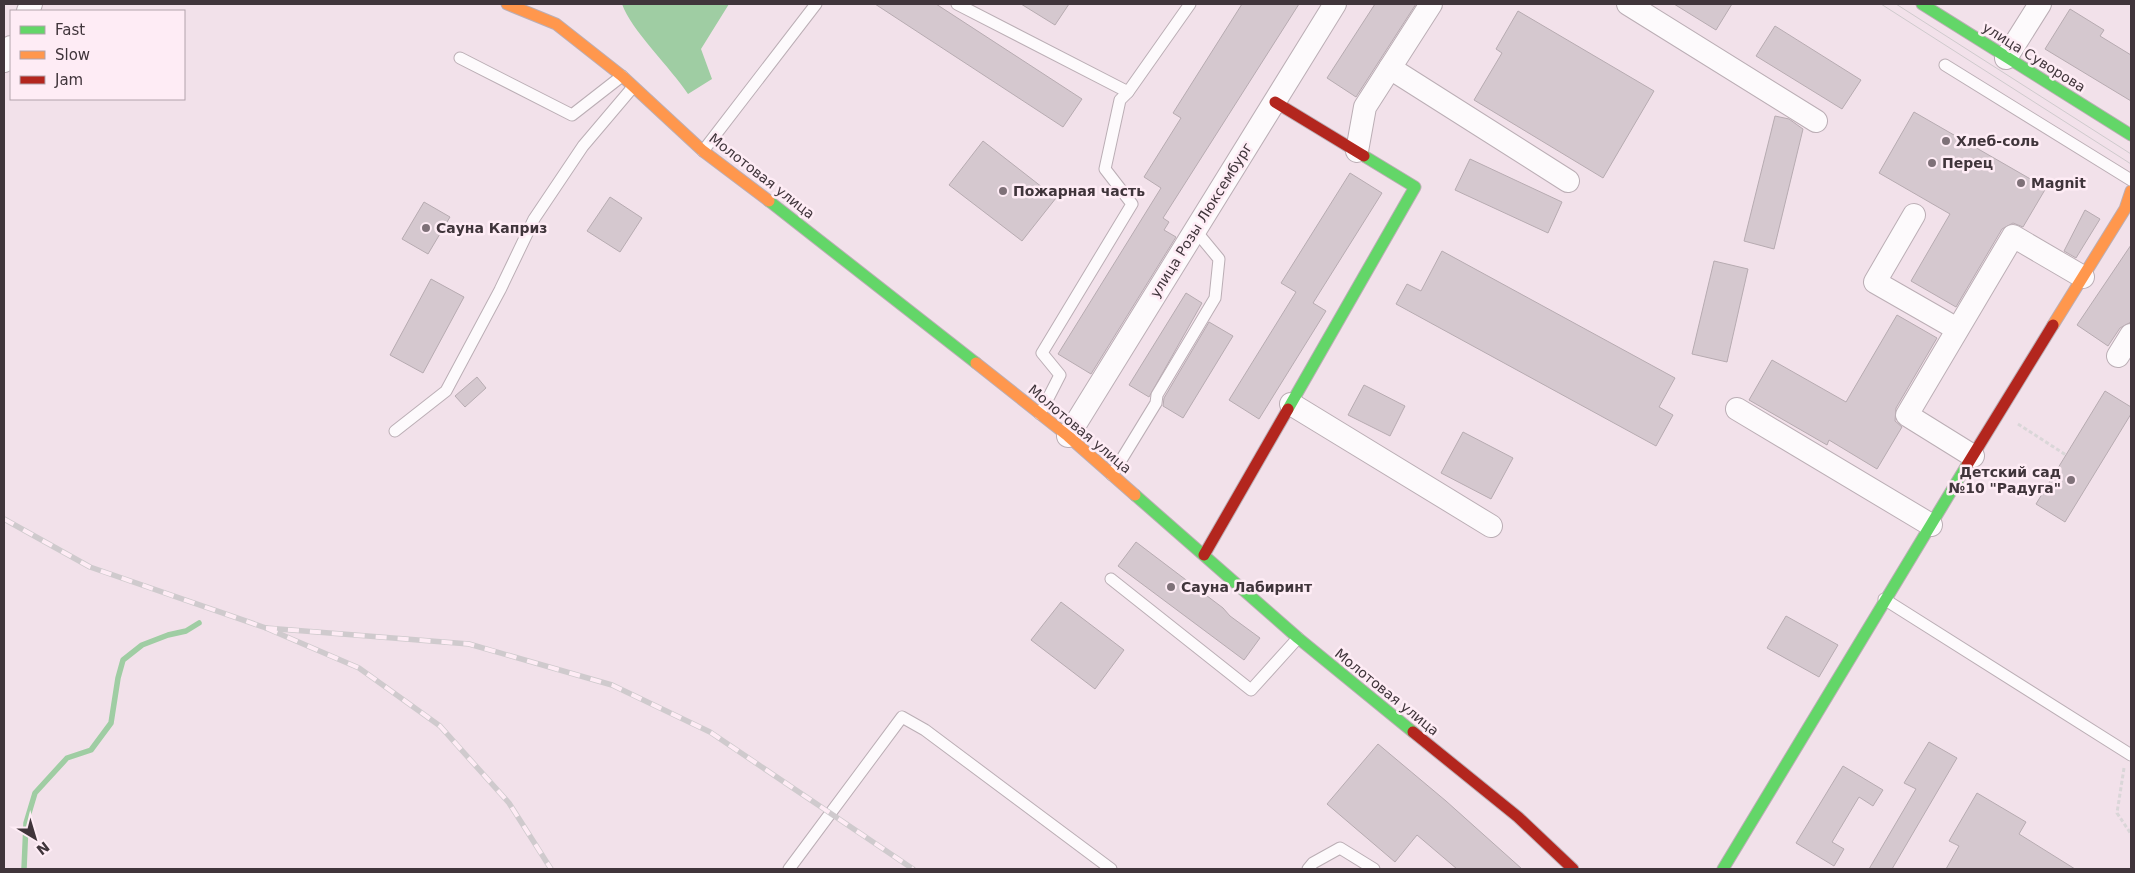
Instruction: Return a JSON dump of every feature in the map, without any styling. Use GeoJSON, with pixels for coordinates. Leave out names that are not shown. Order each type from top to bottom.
{"type":"FeatureCollection","features":[{"type":"Feature","properties":{"kind":"street","name":"Молотовая улица"},"geometry":{"type":"LineString","coordinates":[[507,4],[556,24],[622,76],[703,151],[861,271],[1068,436],[1298,638],[1518,817],[1573,869]]}},
{"type":"Feature","properties":{"kind":"street","name":"улица Розы Люксембург"},"geometry":{"type":"LineString","coordinates":[[1068,436],[1335,4]]}},
{"type":"Feature","properties":{"kind":"street"},"geometry":{"type":"LineString","coordinates":[[1357,151],[1365,107],[1431,4]]}},
{"type":"Feature","properties":{"kind":"street"},"geometry":{"type":"LineString","coordinates":[[1628,4],[1816,121]]}},
{"type":"Feature","properties":{"kind":"street","name":"улица Суворова"},"geometry":{"type":"LineString","coordinates":[[1922,4],[2131,135]]}},
{"type":"Feature","properties":{"kind":"street"},"geometry":{"type":"LineString","coordinates":[[2006,58],[2040,4]]}},
{"type":"Feature","properties":{"kind":"street"},"geometry":{"type":"LineString","coordinates":[[4,61],[10,50]]}},
{"type":"Feature","properties":{"kind":"street"},"geometry":{"type":"LineString","coordinates":[[1390,68],[1568,181]]}},
{"type":"Feature","properties":{"kind":"street"},"geometry":{"type":"LineString","coordinates":[[1204,555],[1415,186],[1275,102]]}},
{"type":"Feature","properties":{"kind":"street"},"geometry":{"type":"LineString","coordinates":[[1723,869],[1884,599],[2129,204]]}},
{"type":"Feature","properties":{"kind":"street"},"geometry":{"type":"LineString","coordinates":[[1914,215],[1875,282],[1958,329]]}},
{"type":"Feature","properties":{"kind":"street"},"geometry":{"type":"LineString","coordinates":[[1973,456],[1907,415],[2013,236],[2083,277]]}},
{"type":"Feature","properties":{"kind":"street"},"geometry":{"type":"LineString","coordinates":[[2118,356],[2131,335]]}},
{"type":"Feature","properties":{"kind":"street"},"geometry":{"type":"LineString","coordinates":[[1291,404],[1491,526]]}},
{"type":"Feature","properties":{"kind":"street"},"geometry":{"type":"LineString","coordinates":[[1737,409],[1930,525]]}},
{"type":"Feature","properties":{"kind":"lane"},"geometry":{"type":"LineString","coordinates":[[703,151],[816,4]]}},
{"type":"Feature","properties":{"kind":"lane"},"geometry":{"type":"LineString","coordinates":[[957,4],[1128,92]]}},
{"type":"Feature","properties":{"kind":"lane"},"geometry":{"type":"LineString","coordinates":[[1040,414],[1060,376],[1042,353],[1132,204],[1105,170],[1120,100],[1128,92],[1190,4]]}},
{"type":"Feature","properties":{"kind":"lane"},"geometry":{"type":"LineString","coordinates":[[460,58],[572,114],[622,76]]}},
{"type":"Feature","properties":{"kind":"lane"},"geometry":{"type":"LineString","coordinates":[[1945,65],[2131,180]]}},
{"type":"Feature","properties":{"kind":"lane"},"geometry":{"type":"LineString","coordinates":[[395,431],[446,391],[500,290],[534,219],[583,146],[633,87]]}},
{"type":"Feature","properties":{"kind":"lane"},"geometry":{"type":"LineString","coordinates":[[1112,475],[1156,403],[1157,395],[1215,298],[1219,259],[1195,230]]}},
{"type":"Feature","properties":{"kind":"lane"},"geometry":{"type":"LineString","coordinates":[[1111,579],[1251,690],[1298,638]]}},
{"type":"Feature","properties":{"kind":"lane"},"geometry":{"type":"LineString","coordinates":[[1884,599],[2129,754]]}},
{"type":"Feature","properties":{"kind":"lane"},"geometry":{"type":"LineString","coordinates":[[789,869],[902,717],[925,730],[1111,869]]}},
{"type":"Feature","properties":{"kind":"lane"},"geometry":{"type":"LineString","coordinates":[[1308,869],[1313,863],[1340,848],[1374,869]]}},
{"type":"Feature","properties":{"kind":"path"},"geometry":{"type":"LineString","coordinates":[[2000,413],[2066,455]]}},
{"type":"Feature","properties":{"kind":"path"},"geometry":{"type":"LineString","coordinates":[[2129,754],[2117,813],[2131,834]]}},
{"type":"Feature","properties":{"kind":"shaded area"},"geometry":{"type":"Polygon","coordinates":[[[622,4],[729,4],[701,49],[712,79],[688,94],[642,37],[622,4]]]}},
{"type":"Feature","properties":{"kind":"building"},"geometry":{"type":"Polygon","coordinates":[[[875,4],[936,4],[1082,99],[1063,127],[875,4]]]}},
{"type":"Feature","properties":{"kind":"building"},"geometry":{"type":"Polygon","coordinates":[[[1021,4],[1069,4],[1055,25],[1021,4]]]}},
{"type":"Feature","properties":{"kind":"building"},"geometry":{"type":"Polygon","coordinates":[[[1242,4],[1299,4],[1163,218],[1169,222],[1164,230],[1176,237],[1091,374],[1058,354],[1161,188],[1144,177],[1181,118],[1173,113],[1242,4]]]}},
{"type":"Feature","properties":{"kind":"building"},"geometry":{"type":"Polygon","coordinates":[[[1375,4],[1416,4],[1356,97],[1327,78],[1375,4]]]}},
{"type":"Feature","properties":{"kind":"building"},"geometry":{"type":"Polygon","coordinates":[[[1674,4],[1732,4],[1716,30],[1674,4]]]}},
{"type":"Feature","properties":{"kind":"building"},"geometry":{"type":"Polygon","coordinates":[[[2070,9],[2104,30],[2100,36],[2131,55],[2131,101],[2045,49],[2070,9]]]}},
{"type":"Feature","properties":{"kind":"building"},"geometry":{"type":"Polygon","coordinates":[[[1518,11],[1654,91],[1603,178],[1474,100],[1502,53],[1496,49],[1518,11]]]}},
{"type":"Feature","properties":{"kind":"building"},"geometry":{"type":"Polygon","coordinates":[[[1775,26],[1861,80],[1842,109],[1756,56],[1775,26]]]}},
{"type":"Feature","properties":{"kind":"building"},"geometry":{"type":"Polygon","coordinates":[[[1914,112],[2046,188],[2023,227],[2013,223],[2002,229],[1956,307],[1911,281],[1950,214],[1879,173],[1914,112]]]}},
{"type":"Feature","properties":{"kind":"building"},"geometry":{"type":"Polygon","coordinates":[[[1775,116],[1789,119],[1803,129],[1774,249],[1744,241],[1775,116]]]}},
{"type":"Feature","properties":{"kind":"building","name":"Пожарная часть"},"geometry":{"type":"Polygon","coordinates":[[[983,141],[1056,198],[1022,241],[949,185],[983,141]]]}},
{"type":"Feature","properties":{"kind":"building"},"geometry":{"type":"Polygon","coordinates":[[[1470,159],[1562,202],[1548,233],[1455,190],[1470,159]]]}},
{"type":"Feature","properties":{"kind":"building"},"geometry":{"type":"Polygon","coordinates":[[[1350,173],[1382,193],[1313,303],[1326,311],[1259,419],[1229,400],[1296,292],[1281,283],[1350,173]]]}},
{"type":"Feature","properties":{"kind":"building"},"geometry":{"type":"Polygon","coordinates":[[[610,197],[642,218],[620,252],[587,231],[610,197]]]}},
{"type":"Feature","properties":{"kind":"building","name":"Сауна Каприз"},"geometry":{"type":"Polygon","coordinates":[[[424,202],[450,217],[428,254],[402,239],[424,202]]]}},
{"type":"Feature","properties":{"kind":"building"},"geometry":{"type":"Polygon","coordinates":[[[2085,210],[2100,219],[2076,258],[2064,251],[2085,210]]]}},
{"type":"Feature","properties":{"kind":"building"},"geometry":{"type":"Polygon","coordinates":[[[2131,245],[2131,322],[2120,328],[2108,346],[2077,325],[2131,245]]]}},
{"type":"Feature","properties":{"kind":"building"},"geometry":{"type":"Polygon","coordinates":[[[1442,251],[1675,378],[1659,407],[1673,415],[1656,446],[1396,304],[1407,284],[1421,291],[1442,251]]]}},
{"type":"Feature","properties":{"kind":"building"},"geometry":{"type":"Polygon","coordinates":[[[1714,261],[1748,269],[1727,362],[1692,354],[1714,261]]]}},
{"type":"Feature","properties":{"kind":"building"},"geometry":{"type":"Polygon","coordinates":[[[431,279],[464,297],[423,373],[390,355],[431,279]]]}},
{"type":"Feature","properties":{"kind":"building"},"geometry":{"type":"Polygon","coordinates":[[[1186,293],[1202,303],[1149,397],[1129,385],[1186,293]]]}},
{"type":"Feature","properties":{"kind":"building"},"geometry":{"type":"Polygon","coordinates":[[[1897,315],[1937,338],[1896,408],[1895,421],[1902,427],[1877,469],[1829,440],[1827,445],[1749,400],[1772,360],[1846,402],[1897,315]]]}},
{"type":"Feature","properties":{"kind":"building"},"geometry":{"type":"Polygon","coordinates":[[[1209,322],[1233,336],[1183,418],[1163,406],[1164,398],[1209,322]]]}},
{"type":"Feature","properties":{"kind":"building"},"geometry":{"type":"Polygon","coordinates":[[[477,377],[486,388],[465,407],[455,396],[477,377]]]}},
{"type":"Feature","properties":{"kind":"building"},"geometry":{"type":"Polygon","coordinates":[[[1364,385],[1405,406],[1390,436],[1348,415],[1364,385]]]}},
{"type":"Feature","properties":{"kind":"building","name":"Детский сад №10 \"Радуга\""},"geometry":{"type":"Polygon","coordinates":[[[2105,391],[2131,407],[2131,414],[2065,522],[2036,504],[2105,391]]]}},
{"type":"Feature","properties":{"kind":"building"},"geometry":{"type":"Polygon","coordinates":[[[1463,432],[1513,458],[1491,499],[1441,473],[1463,432]]]}},
{"type":"Feature","properties":{"kind":"building","name":"Сауна Лабиринт"},"geometry":{"type":"Polygon","coordinates":[[[1136,542],[1260,638],[1244,660],[1118,566],[1136,542]]]}},
{"type":"Feature","properties":{"kind":"building"},"geometry":{"type":"Polygon","coordinates":[[[1061,602],[1124,650],[1095,689],[1031,640],[1061,602]]]}},
{"type":"Feature","properties":{"kind":"building"},"geometry":{"type":"Polygon","coordinates":[[[1786,616],[1838,645],[1819,677],[1767,648],[1786,616]]]}},
{"type":"Feature","properties":{"kind":"building"},"geometry":{"type":"Polygon","coordinates":[[[1929,742],[1957,758],[1892,869],[1869,869],[1916,789],[1904,783],[1929,742]]]}},
{"type":"Feature","properties":{"kind":"building"},"geometry":{"type":"Polygon","coordinates":[[[1378,744],[1446,801],[1522,869],[1457,869],[1417,835],[1395,862],[1327,804],[1378,744]]]}},
{"type":"Feature","properties":{"kind":"building"},"geometry":{"type":"Polygon","coordinates":[[[1843,766],[1883,790],[1873,806],[1859,797],[1832,842],[1844,849],[1834,866],[1796,843],[1843,766]]]}},
{"type":"Feature","properties":{"kind":"building"},"geometry":{"type":"Polygon","coordinates":[[[1977,793],[2026,822],[2019,834],[2075,869],[1946,869],[1959,846],[1949,841],[1977,793]]]}},
{"type":"Feature","properties":{"kind":"waterway"},"geometry":{"type":"LineString","coordinates":[[24,869],[26,823],[35,793],[67,758],[91,750],[111,723],[118,678],[123,660],[142,645],[168,635],[186,631],[199,623]]}},
{"type":"Feature","properties":{"kind":"tram line"},"geometry":{"type":"LineString","coordinates":[[1881,4],[2131,164]]}},
{"type":"Feature","properties":{"kind":"tram line"},"geometry":{"type":"LineString","coordinates":[[1896,4],[2131,154]]}},
{"type":"Feature","properties":{"kind":"railway"},"geometry":{"type":"LineString","coordinates":[[4,519],[90,567],[266,628],[359,668],[440,726],[509,803],[551,869]]}},
{"type":"Feature","properties":{"kind":"railway"},"geometry":{"type":"LineString","coordinates":[[266,628],[469,644],[612,685],[710,732],[913,869]]}},
{"type":"Feature","properties":{"kind":"traffic: fast"},"geometry":{"type":"LineString","coordinates":[[1922,4],[2131,135]]}},
{"type":"Feature","properties":{"kind":"traffic: fast"},"geometry":{"type":"LineString","coordinates":[[1288,409],[1415,187],[1364,156]]}},
{"type":"Feature","properties":{"kind":"traffic: fast"},"geometry":{"type":"LineString","coordinates":[[769,201],[976,363]]}},
{"type":"Feature","properties":{"kind":"traffic: fast"},"geometry":{"type":"LineString","coordinates":[[1723,869],[1967,465]]}},
{"type":"Feature","properties":{"kind":"traffic: fast"},"geometry":{"type":"LineString","coordinates":[[1135,495],[1298,638],[1413,732]]}},
{"type":"Feature","properties":{"kind":"traffic: slow"},"geometry":{"type":"LineString","coordinates":[[507,4],[556,24],[622,76],[703,151],[769,201]]}},
{"type":"Feature","properties":{"kind":"traffic: slow"},"geometry":{"type":"LineString","coordinates":[[2053,325],[2125,209],[2131,191]]}},
{"type":"Feature","properties":{"kind":"traffic: slow"},"geometry":{"type":"LineString","coordinates":[[976,363],[1068,436],[1135,495]]}},
{"type":"Feature","properties":{"kind":"traffic: jam"},"geometry":{"type":"LineString","coordinates":[[1275,102],[1364,156]]}},
{"type":"Feature","properties":{"kind":"traffic: jam"},"geometry":{"type":"LineString","coordinates":[[1967,465],[2053,325]]}},
{"type":"Feature","properties":{"kind":"traffic: jam"},"geometry":{"type":"LineString","coordinates":[[1204,555],[1288,409]]}},
{"type":"Feature","properties":{"kind":"traffic: jam"},"geometry":{"type":"LineString","coordinates":[[1413,732],[1518,817],[1573,869]]}},
{"type":"Feature","properties":{"kind":"place","name":"Хлеб-соль"},"geometry":{"type":"Point","coordinates":[1946,141]}},
{"type":"Feature","properties":{"kind":"place","name":"Перец"},"geometry":{"type":"Point","coordinates":[1932,163]}},
{"type":"Feature","properties":{"kind":"place","name":"Magnit"},"geometry":{"type":"Point","coordinates":[2021,183]}},
{"type":"Feature","properties":{"kind":"place","name":"Пожарная часть"},"geometry":{"type":"Point","coordinates":[1003,191]}},
{"type":"Feature","properties":{"kind":"place","name":"Сауна Каприз"},"geometry":{"type":"Point","coordinates":[426,228]}},
{"type":"Feature","properties":{"kind":"place","name":"Детский сад №10 \"Радуга\""},"geometry":{"type":"Point","coordinates":[2071,480]}},
{"type":"Feature","properties":{"kind":"place","name":"Сауна Лабиринт"},"geometry":{"type":"Point","coordinates":[1171,587]}}]}
